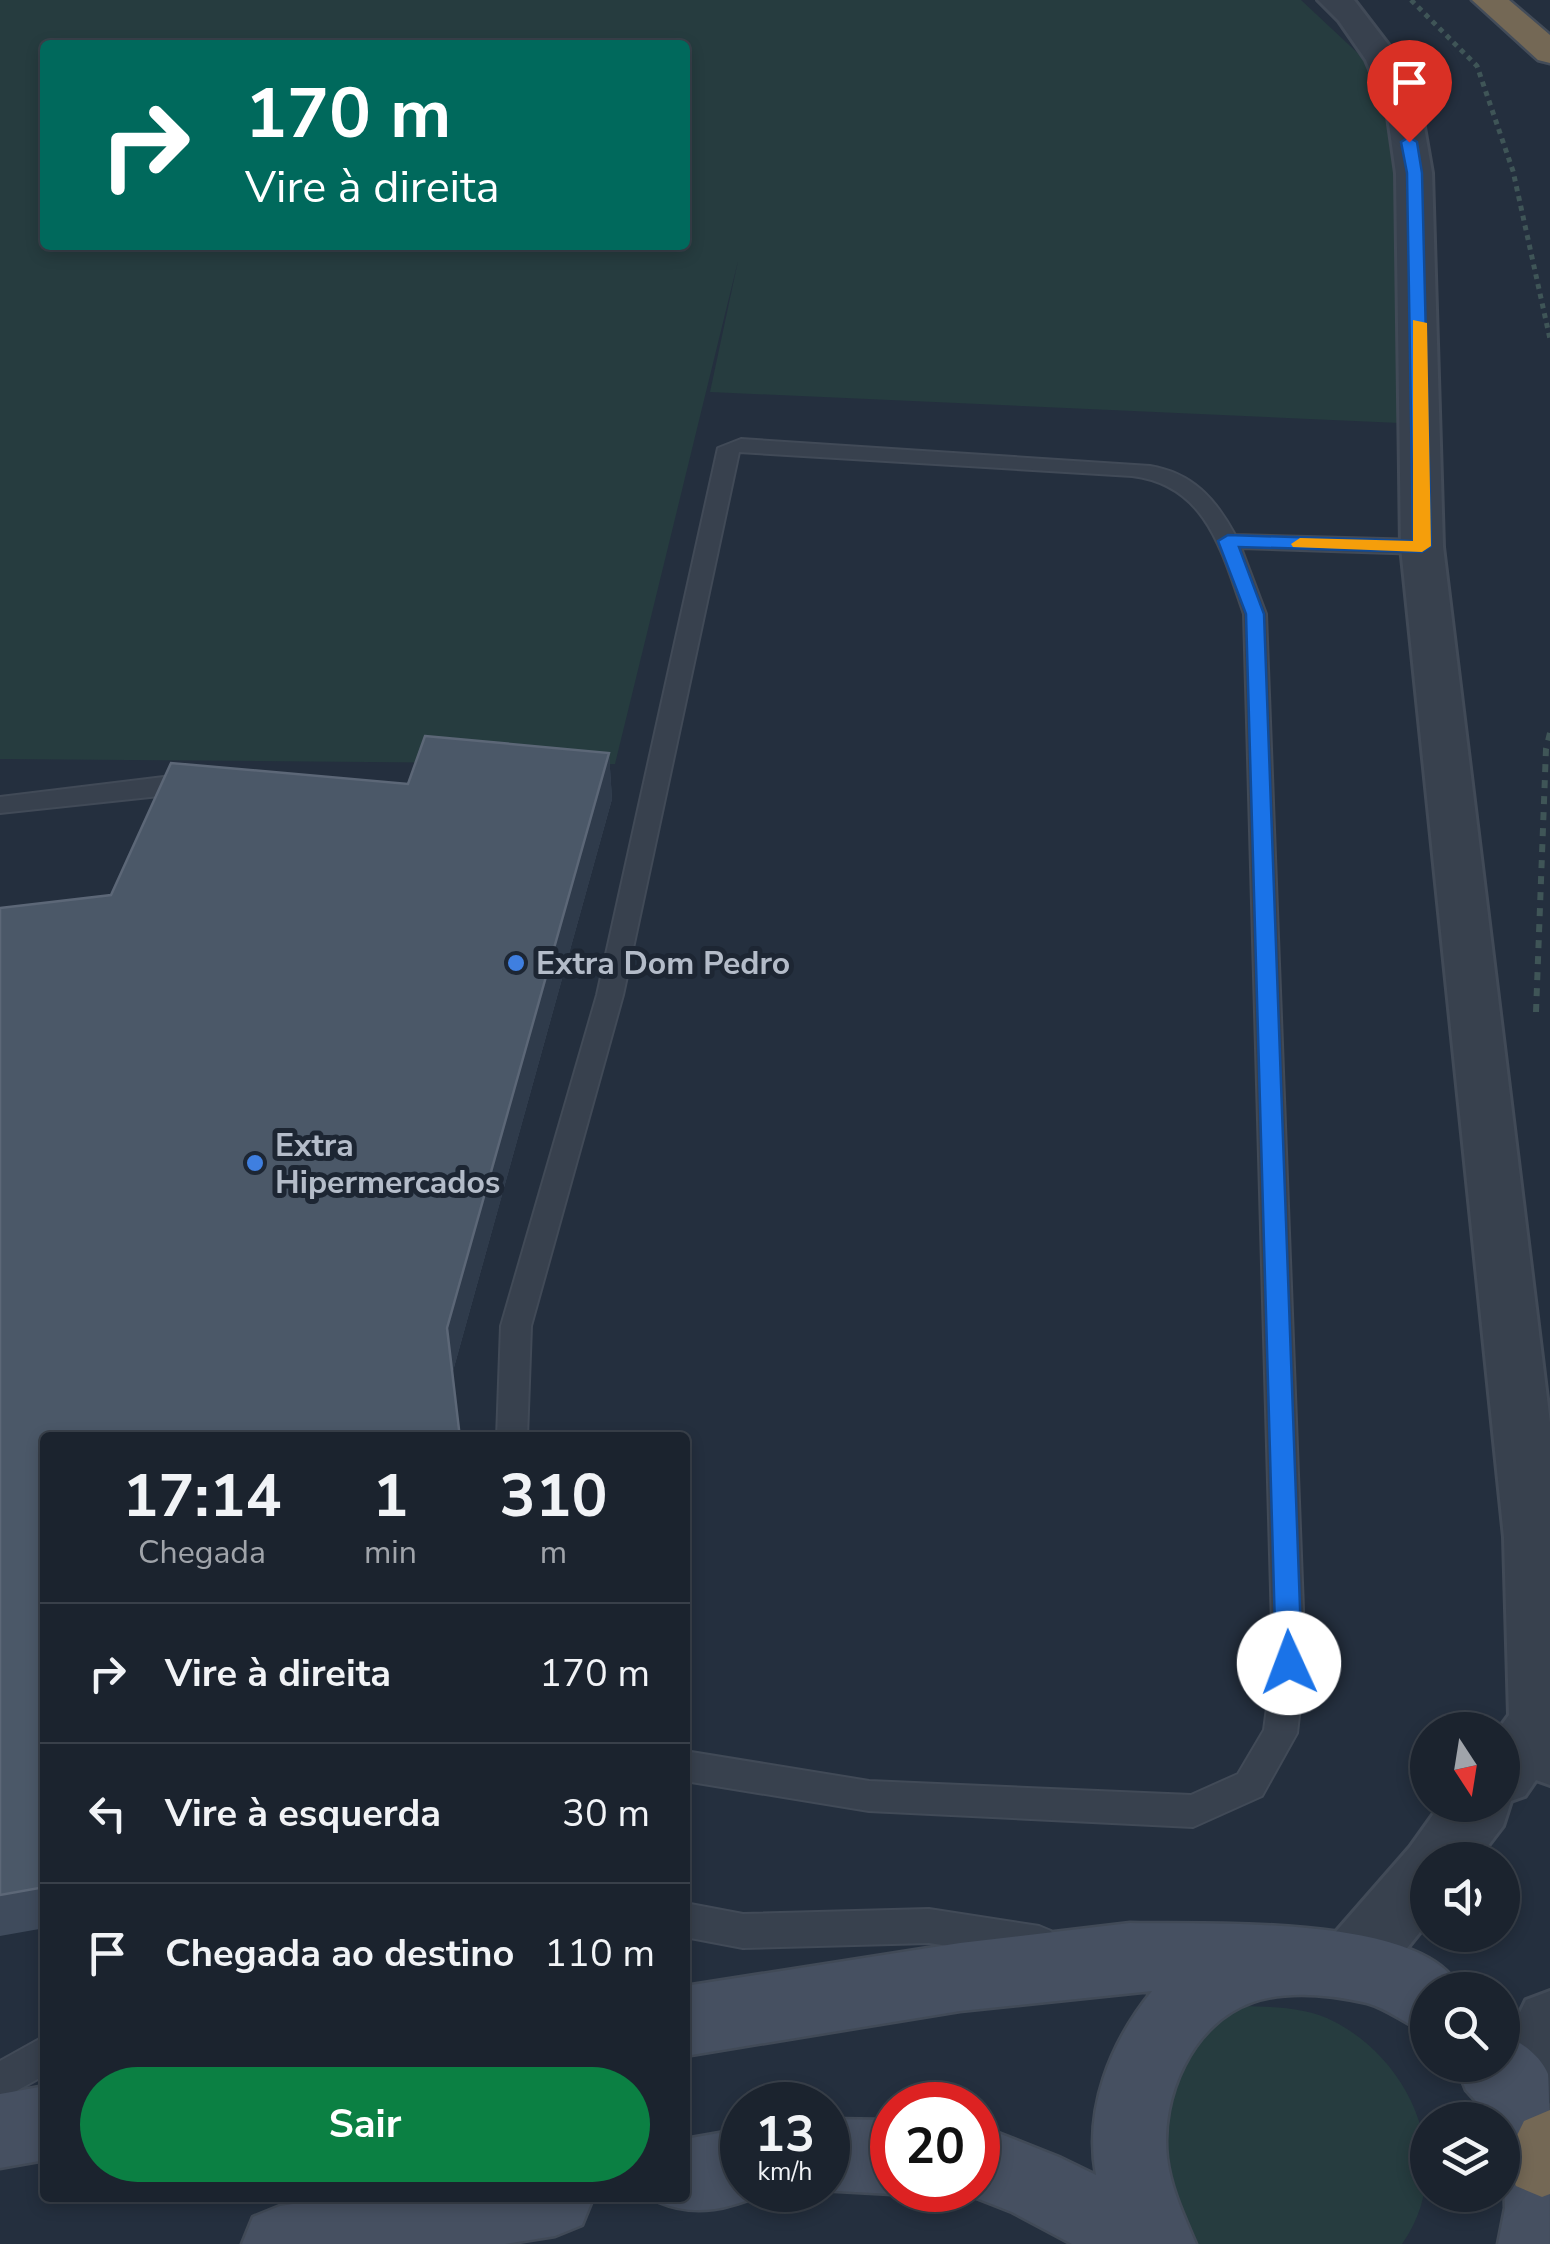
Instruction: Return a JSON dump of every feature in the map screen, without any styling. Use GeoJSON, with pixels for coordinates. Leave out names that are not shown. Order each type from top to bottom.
{"type":"FeatureCollection","features":[{"type":"Feature","properties":{"kind":"highway"},"geometry":{"type":"LineString","coordinates":[[1489,0],[1550,53]]}},
{"type":"Feature","properties":{"kind":"street"},"geometry":{"type":"LineString","coordinates":[[1334,0],[1350,14],[1383,60],[1404,110],[1414,173],[1422,546],[1534,1537],[1546,1739],[1520,1760]]}},
{"type":"Feature","properties":{"kind":"street"},"geometry":{"type":"LineString","coordinates":[[1451,1842],[1467,1822]]}},
{"type":"Feature","properties":{"kind":"street"},"geometry":{"type":"LineString","coordinates":[[1158,2244],[1134,2186],[1129,2120],[1144,2060],[1179,2012],[1226,1978],[1318,1963],[1410,1885]]}},
{"type":"Feature","properties":{"kind":"street"},"geometry":{"type":"LineString","coordinates":[[690,2020],[960,1977],[1130,1958],[1318,1963],[1410,1986]]}},
{"type":"Feature","properties":{"kind":"street"},"geometry":{"type":"LineString","coordinates":[[1531,2169],[1550,2024]]}},
{"type":"Feature","properties":{"kind":"street"},"geometry":{"type":"LineString","coordinates":[[0,2131],[40,2125]]}},
{"type":"Feature","properties":{"kind":"street"},"geometry":{"type":"LineString","coordinates":[[690,2175],[720,2170]]}},
{"type":"Feature","properties":{"kind":"street"},"geometry":{"type":"LineString","coordinates":[[1000,2170],[1033,2183],[1149,2244]]}},
{"type":"Feature","properties":{"kind":"street"},"geometry":{"type":"LineString","coordinates":[[280,2244],[531,2202]]}},
{"type":"Feature","properties":{"kind":"lane"},"geometry":{"type":"LineString","coordinates":[[512,1432],[516,1326],[546,1208],[610,995],[730,448],[1162,474],[1178,481],[1201,500],[1228,541],[1255,614],[1289,1663],[1280,1733],[1250,1785],[1193,1811],[869,1796],[690,1767]]}},
{"type":"Feature","properties":{"kind":"lane"},"geometry":{"type":"LineString","coordinates":[[1228,541],[1422,546]]}},
{"type":"Feature","properties":{"kind":"lane"},"geometry":{"type":"LineString","coordinates":[[0,805],[180,783],[219,786]]}},
{"type":"Feature","properties":{"kind":"lane"},"geometry":{"type":"LineString","coordinates":[[690,1921],[743,1931],[929,1926],[1130,1958]]}},
{"type":"Feature","properties":{"kind":"lane"},"geometry":{"type":"LineString","coordinates":[[0,2082],[40,2057]]}},
{"type":"Feature","properties":{"kind":"path"},"geometry":{"type":"LineString","coordinates":[[1412,0],[1477,66],[1513,171],[1550,339]]}},
{"type":"Feature","properties":{"kind":"green space"},"geometry":{"type":"Polygon","coordinates":[[[0,0],[1301,0],[1395,88],[1422,424],[710,392],[738,261],[615,764],[0,759],[0,0]]]}},
{"type":"Feature","properties":{"kind":"green space"},"geometry":{"type":"Polygon","coordinates":[[[1244,2006],[1302,2011],[1335,2022],[1363,2040],[1387,2064],[1411,2102],[1410,2212],[1419,2212],[1402,2244],[1188,2244],[1168,2222],[1147,2082],[1203,2020],[1244,2006]]]}},
{"type":"Feature","properties":{"kind":"building","name":"Extra Hipermercados"},"geometry":{"type":"Polygon","coordinates":[[[425,736],[609,753],[447,1328],[459,1432],[40,1432],[40,1888],[0,1895],[0,908],[111,895],[171,763],[408,784],[425,736]]]}},
{"type":"Feature","properties":{"kind":"slow traffic"},"geometry":{"type":"LineString","coordinates":[[1300,544],[1422,546],[1419,323]]}},
{"type":"Feature","properties":{"kind":"place","name":"Extra Dom Pedro"},"geometry":{"type":"Point","coordinates":[516,963]}},
{"type":"Feature","properties":{"kind":"place","name":"Extra Hipermercados"},"geometry":{"type":"Point","coordinates":[255,1163]}},
{"type":"Feature","properties":{"kind":"route"},"geometry":{"type":"LineString","coordinates":[[1289,1663],[1255,614],[1228,541],[1422,546],[1414,173],[1409,142]]}}]}
